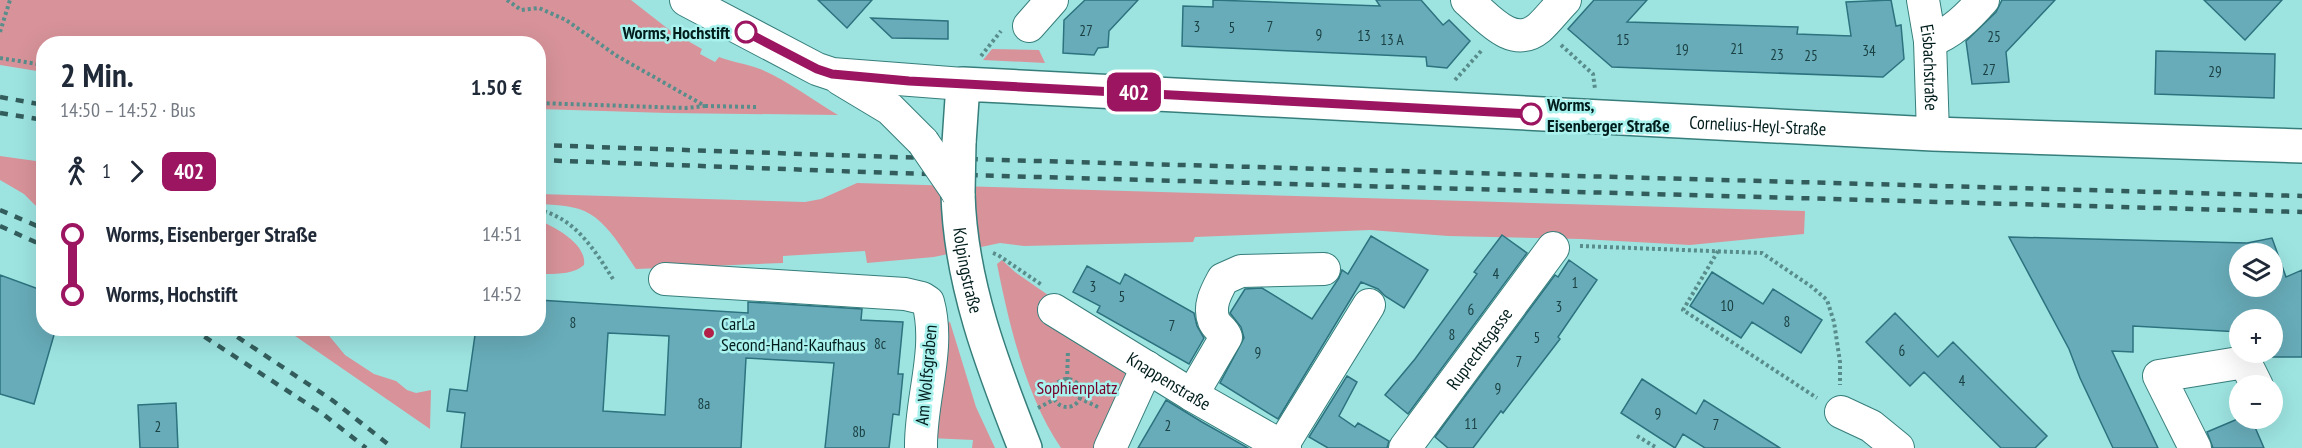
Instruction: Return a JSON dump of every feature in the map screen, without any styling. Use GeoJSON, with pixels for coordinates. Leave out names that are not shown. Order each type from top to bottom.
{"type":"FeatureCollection","features":[{"type":"Feature","properties":{"kind":"main road","name":"Cornelius-Heyl-Straße"},"geometry":{"type":"LineString","coordinates":[[963,84],[1934,134],[2302,146]]}},
{"type":"Feature","properties":{"kind":"main road","name":"Kolpingstraße"},"geometry":{"type":"LineString","coordinates":[[963,84],[958,193],[963,247],[976,312],[1025,448]]}},
{"type":"Feature","properties":{"kind":"street"},"geometry":{"type":"LineString","coordinates":[[686,0],[817,69],[832,74],[890,110],[923,142],[958,193]]}},
{"type":"Feature","properties":{"kind":"street"},"geometry":{"type":"LineString","coordinates":[[1029,26],[1052,0]]}},
{"type":"Feature","properties":{"kind":"street"},"geometry":{"type":"LineString","coordinates":[[1467,0],[1522,31],[1565,0]]}},
{"type":"Feature","properties":{"kind":"street","name":"Eisbachstraße"},"geometry":{"type":"LineString","coordinates":[[1923,0],[1930,41],[1934,134]]}},
{"type":"Feature","properties":{"kind":"street"},"geometry":{"type":"LineString","coordinates":[[1930,41],[1952,30],[1983,0]]}},
{"type":"Feature","properties":{"kind":"street"},"geometry":{"type":"LineString","coordinates":[[832,74],[963,84]]}},
{"type":"Feature","properties":{"kind":"street","name":"Ruprechtsgasse"},"geometry":{"type":"LineString","coordinates":[[1405,448],[1553,248]]}},
{"type":"Feature","properties":{"kind":"street"},"geometry":{"type":"LineString","coordinates":[[1192,395],[1226,337],[1224,331],[1214,320],[1212,301],[1223,279],[1241,271],[1324,269]]}},
{"type":"Feature","properties":{"kind":"street","name":"Am Wolfsgraben"},"geometry":{"type":"LineString","coordinates":[[665,279],[905,294],[922,298],[928,302],[933,334],[921,448]]}},
{"type":"Feature","properties":{"kind":"street"},"geometry":{"type":"LineString","coordinates":[[1283,447],[1369,305]]}},
{"type":"Feature","properties":{"kind":"street","name":"Knappenstraße"},"geometry":{"type":"LineString","coordinates":[[1054,310],[1192,395],[1283,447]]}},
{"type":"Feature","properties":{"kind":"street"},"geometry":{"type":"LineString","coordinates":[[2195,448],[2159,376],[2245,362],[2252,375]]}},
{"type":"Feature","properties":{"kind":"street"},"geometry":{"type":"LineString","coordinates":[[1110,448],[1147,367]]}},
{"type":"Feature","properties":{"kind":"street"},"geometry":{"type":"LineString","coordinates":[[1841,412],[1871,426],[1898,448]]}},
{"type":"Feature","properties":{"kind":"path"},"geometry":{"type":"LineString","coordinates":[[0,32],[10,0]]}},
{"type":"Feature","properties":{"kind":"path"},"geometry":{"type":"LineString","coordinates":[[507,0],[521,10],[539,8],[566,20],[617,56],[705,106]]}},
{"type":"Feature","properties":{"kind":"path"},"geometry":{"type":"LineString","coordinates":[[963,84],[978,59],[1006,26],[1029,26]]}},
{"type":"Feature","properties":{"kind":"path"},"geometry":{"type":"LineString","coordinates":[[1443,110],[1449,86],[1522,31],[1593,74],[1600,118]]}},
{"type":"Feature","properties":{"kind":"path"},"geometry":{"type":"LineString","coordinates":[[0,58],[36,64]]}},
{"type":"Feature","properties":{"kind":"path"},"geometry":{"type":"LineString","coordinates":[[546,103],[686,108],[757,107]]}},
{"type":"Feature","properties":{"kind":"path"},"geometry":{"type":"LineString","coordinates":[[546,213],[564,221],[585,237],[613,279]]}},
{"type":"Feature","properties":{"kind":"path"},"geometry":{"type":"LineString","coordinates":[[1553,248],[1554,246],[1762,253],[1827,300],[1834,322],[1840,362]]}},
{"type":"Feature","properties":{"kind":"path"},"geometry":{"type":"LineString","coordinates":[[963,247],[999,255],[1058,296],[1054,310]]}},
{"type":"Feature","properties":{"kind":"path"},"geometry":{"type":"LineString","coordinates":[[1718,251],[1683,310],[1799,387]]}},
{"type":"Feature","properties":{"kind":"path"},"geometry":{"type":"LineString","coordinates":[[1069,380],[1080,388],[1079,398],[1073,405],[1064,407],[1055,399],[1054,388],[1060,381],[1069,380]]}},
{"type":"Feature","properties":{"kind":"path"},"geometry":{"type":"LineString","coordinates":[[1035,409],[1055,399]]}},
{"type":"Feature","properties":{"kind":"path"},"geometry":{"type":"LineString","coordinates":[[1637,436],[1657,448]]}},
{"type":"Feature","properties":{"kind":"green space"},"geometry":{"type":"Polygon","coordinates":[[[0,0],[631,0],[672,32],[702,49],[700,54],[715,62],[719,57],[760,69],[838,115],[546,109],[546,36],[36,36],[36,71],[0,65],[0,0]]]}},
{"type":"Feature","properties":{"kind":"green space"},"geometry":{"type":"Polygon","coordinates":[[[992,49],[1039,50],[1045,63],[983,60],[992,49]]]}},
{"type":"Feature","properties":{"kind":"green space"},"geometry":{"type":"Polygon","coordinates":[[[0,156],[36,161],[36,206],[24,194],[0,180],[0,156]]]}},
{"type":"Feature","properties":{"kind":"green space"},"geometry":{"type":"Polygon","coordinates":[[[857,183],[1805,211],[1804,234],[1690,245],[1581,239],[1448,236],[1370,230],[1195,237],[1193,242],[1024,246],[1000,243],[934,257],[867,263],[865,251],[783,256],[783,263],[636,269],[610,232],[597,219],[572,207],[546,204],[546,194],[805,202],[821,199],[857,183]]]}},
{"type":"Feature","properties":{"kind":"green space"},"geometry":{"type":"Polygon","coordinates":[[[546,224],[562,232],[576,244],[584,257],[584,265],[569,272],[546,274],[546,224]]]}},
{"type":"Feature","properties":{"kind":"green space","name":"Sophienplatz"},"geometry":{"type":"Polygon","coordinates":[[[1002,260],[1048,295],[1038,314],[1126,367],[1128,374],[1098,448],[1061,448],[1049,428],[1029,383],[1013,335],[997,264],[1002,260]]]}},
{"type":"Feature","properties":{"kind":"green space"},"geometry":{"type":"Polygon","coordinates":[[[950,322],[976,407],[995,448],[972,448],[973,440],[930,438],[940,326],[950,322]]]}},
{"type":"Feature","properties":{"kind":"green space"},"geometry":{"type":"Polygon","coordinates":[[[295,336],[329,336],[345,355],[374,374],[396,381],[407,390],[416,393],[431,390],[430,429],[295,336]]]}},
{"type":"Feature","properties":{"kind":"building"},"geometry":{"type":"Polygon","coordinates":[[[818,0],[872,0],[847,28],[818,0]]]}},
{"type":"Feature","properties":{"kind":"building"},"geometry":{"type":"Polygon","coordinates":[[[1085,0],[1138,0],[1109,31],[1108,47],[1098,48],[1094,55],[1063,53],[1064,20],[1085,0]]]}},
{"type":"Feature","properties":{"kind":"building"},"geometry":{"type":"Polygon","coordinates":[[[1213,0],[1380,6],[1376,0],[1421,0],[1443,25],[1449,20],[1470,41],[1447,68],[1427,66],[1426,57],[1182,46],[1183,6],[1213,7],[1213,0]]]}},
{"type":"Feature","properties":{"kind":"building"},"geometry":{"type":"Polygon","coordinates":[[[1594,0],[1647,0],[1627,22],[1798,27],[1797,34],[1851,36],[1846,2],[1891,0],[1896,26],[1901,25],[1904,59],[1883,77],[1612,67],[1568,29],[1594,0]]]}},
{"type":"Feature","properties":{"kind":"building"},"geometry":{"type":"Polygon","coordinates":[[[2002,0],[2055,0],[2006,52],[2009,82],[1972,84],[1966,41],[1996,12],[2002,0]]]}},
{"type":"Feature","properties":{"kind":"building"},"geometry":{"type":"Polygon","coordinates":[[[2204,0],[2282,0],[2245,40],[2204,0]]]}},
{"type":"Feature","properties":{"kind":"building"},"geometry":{"type":"Polygon","coordinates":[[[871,18],[948,21],[948,39],[892,38],[871,18]]]}},
{"type":"Feature","properties":{"kind":"building"},"geometry":{"type":"Polygon","coordinates":[[[2156,51],[2275,54],[2274,98],[2155,94],[2156,51]]]}},
{"type":"Feature","properties":{"kind":"building"},"geometry":{"type":"Polygon","coordinates":[[[1502,235],[1527,253],[1408,414],[1385,395],[1415,359],[1477,274],[1474,272],[1502,235]]]}},
{"type":"Feature","properties":{"kind":"building"},"geometry":{"type":"Polygon","coordinates":[[[1371,236],[1428,270],[1404,308],[1378,289],[1361,282],[1278,419],[1220,383],[1244,338],[1241,327],[1230,313],[1245,289],[1262,288],[1312,319],[1342,270],[1348,274],[1371,236]]]}},
{"type":"Feature","properties":{"kind":"building"},"geometry":{"type":"Polygon","coordinates":[[[2009,237],[2247,243],[2229,243],[2229,297],[2283,297],[2283,269],[2286,277],[2302,270],[2302,357],[2283,357],[2283,309],[2229,309],[2229,331],[2133,326],[2133,352],[2112,351],[2158,448],[2113,448],[2069,349],[2009,237]]]}},
{"type":"Feature","properties":{"kind":"building"},"geometry":{"type":"Polygon","coordinates":[[[2272,238],[2274,243],[2247,243],[2272,238]]]}},
{"type":"Feature","properties":{"kind":"building"},"geometry":{"type":"Polygon","coordinates":[[[1569,260],[1597,280],[1558,337],[1560,339],[1473,448],[1448,448],[1435,437],[1555,275],[1558,277],[1569,260]]]}},
{"type":"Feature","properties":{"kind":"building"},"geometry":{"type":"Polygon","coordinates":[[[1087,266],[1120,284],[1125,274],[1194,313],[1197,326],[1204,338],[1189,364],[1097,312],[1100,306],[1073,292],[1087,266]]]}},
{"type":"Feature","properties":{"kind":"building"},"geometry":{"type":"Polygon","coordinates":[[[1712,272],[1763,304],[1773,289],[1822,320],[1801,353],[1752,322],[1741,338],[1690,306],[1712,272]]]}},
{"type":"Feature","properties":{"kind":"building"},"geometry":{"type":"Polygon","coordinates":[[[0,275],[36,288],[36,336],[54,336],[34,404],[0,394],[0,275]]]}},
{"type":"Feature","properties":{"kind":"building"},"geometry":{"type":"Polygon","coordinates":[[[546,300],[748,313],[748,302],[862,309],[861,320],[903,322],[898,374],[903,374],[899,415],[893,414],[889,448],[825,448],[834,363],[746,358],[741,448],[461,448],[465,413],[447,411],[450,389],[467,391],[475,336],[546,336],[546,300]],[[608,333],[603,411],[665,415],[669,336],[608,333]]]}},
{"type":"Feature","properties":{"kind":"building"},"geometry":{"type":"Polygon","coordinates":[[[1895,313],[1938,357],[1953,342],[2047,436],[2035,448],[2001,448],[1924,372],[1910,386],[1866,342],[1895,313]]]}},
{"type":"Feature","properties":{"kind":"building"},"geometry":{"type":"Polygon","coordinates":[[[1347,376],[1357,382],[1339,416],[1355,427],[1358,423],[1389,441],[1387,448],[1328,448],[1309,437],[1347,376]]]}},
{"type":"Feature","properties":{"kind":"building"},"geometry":{"type":"Polygon","coordinates":[[[1642,379],[1696,414],[1704,400],[1780,448],[1705,448],[1683,434],[1675,448],[1621,413],[1642,379]]]}},
{"type":"Feature","properties":{"kind":"building"},"geometry":{"type":"Polygon","coordinates":[[[1166,400],[1202,422],[1248,448],[1138,448],[1166,400]]]}},
{"type":"Feature","properties":{"kind":"building"},"geometry":{"type":"Polygon","coordinates":[[[176,403],[178,448],[140,448],[138,405],[176,403]]]}},
{"type":"Feature","properties":{"kind":"building"},"geometry":{"type":"Polygon","coordinates":[[[2229,423],[2229,429],[2256,429],[2264,448],[2213,448],[2207,432],[2229,423]]]}},
{"type":"Feature","properties":{"kind":"railway"},"geometry":{"type":"LineString","coordinates":[[0,97],[36,104]]}},
{"type":"Feature","properties":{"kind":"railway"},"geometry":{"type":"LineString","coordinates":[[0,113],[36,119]]}},
{"type":"Feature","properties":{"kind":"railway"},"geometry":{"type":"LineString","coordinates":[[546,145],[2302,196]]}},
{"type":"Feature","properties":{"kind":"railway"},"geometry":{"type":"LineString","coordinates":[[546,160],[893,173],[2302,212]]}},
{"type":"Feature","properties":{"kind":"railway"},"geometry":{"type":"LineString","coordinates":[[0,210],[36,226]]}},
{"type":"Feature","properties":{"kind":"railway"},"geometry":{"type":"LineString","coordinates":[[0,226],[36,242]]}},
{"type":"Feature","properties":{"kind":"railway"},"geometry":{"type":"LineString","coordinates":[[203,336],[323,414],[366,448]]}},
{"type":"Feature","properties":{"kind":"railway"},"geometry":{"type":"LineString","coordinates":[[236,336],[332,400],[393,448]]}},
{"type":"Feature","properties":{"kind":"bus line","name":"402"},"geometry":{"type":"LineString","coordinates":[[746,32],[817,69],[832,74],[909,81],[1531,114]]}},
{"type":"Feature","properties":{"kind":"place","name":"Worms, Hochstift"},"geometry":{"type":"Point","coordinates":[746,32]}},
{"type":"Feature","properties":{"kind":"place","name":"Worms, Eisenberger Straße"},"geometry":{"type":"Point","coordinates":[1531,114]}},
{"type":"Feature","properties":{"kind":"place","name":"CarLa Second-Hand-Kaufhaus"},"geometry":{"type":"Point","coordinates":[709,333]}}]}
